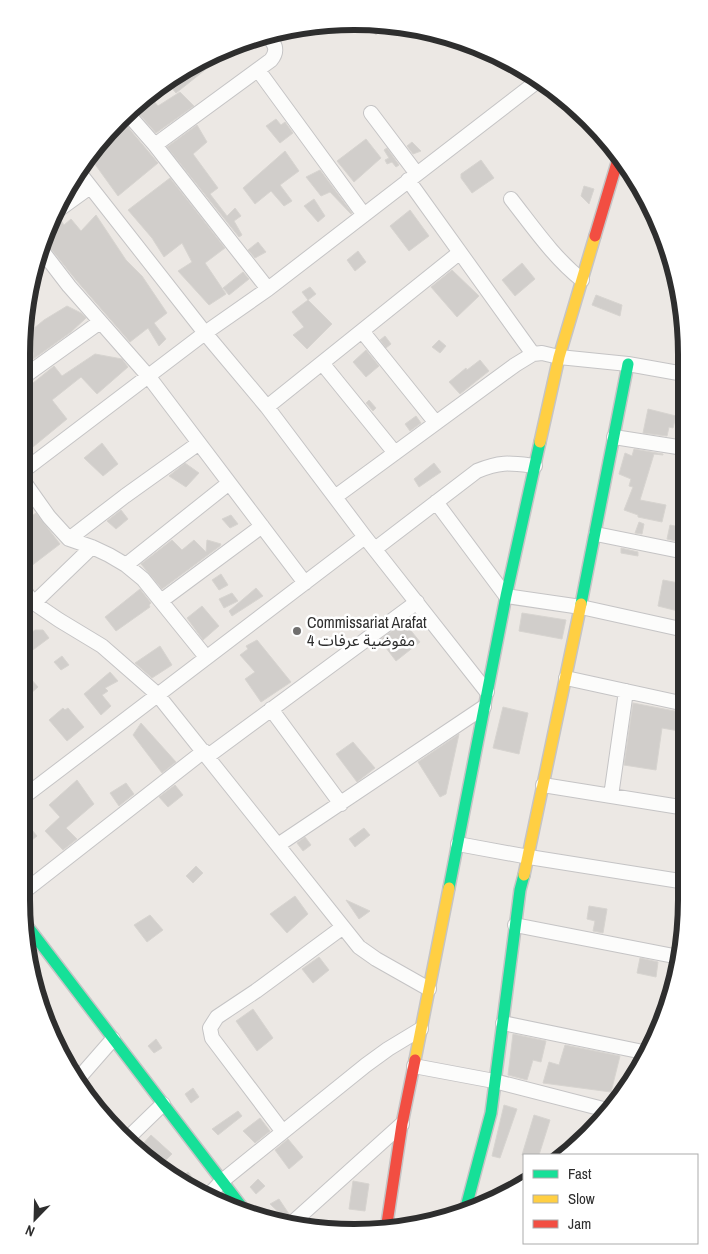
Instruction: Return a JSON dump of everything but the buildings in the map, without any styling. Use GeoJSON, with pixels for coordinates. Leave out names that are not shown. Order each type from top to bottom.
{"type":"FeatureCollection","features":[{"type":"Feature","properties":{"kind":"street"},"geometry":{"type":"LineString","coordinates":[[155,145],[272,60],[276,52],[276,46],[272,41]]}},
{"type":"Feature","properties":{"kind":"street"},"geometry":{"type":"LineString","coordinates":[[258,70],[364,214]]}},
{"type":"Feature","properties":{"kind":"street"},"geometry":{"type":"LineString","coordinates":[[30,466],[205,333],[268,289],[533,84]]}},
{"type":"Feature","properties":{"kind":"street"},"geometry":{"type":"LineString","coordinates":[[371,112],[459,253],[533,354]]}},
{"type":"Feature","properties":{"kind":"street"},"geometry":{"type":"LineString","coordinates":[[132,118],[155,145],[268,289]]}},
{"type":"Feature","properties":{"kind":"street"},"geometry":{"type":"LineString","coordinates":[[387,1222],[402,1124],[506,596],[560,357],[617,166]]}},
{"type":"Feature","properties":{"kind":"street"},"geometry":{"type":"LineString","coordinates":[[83,177],[205,333],[267,406],[365,537],[487,692]]}},
{"type":"Feature","properties":{"kind":"street"},"geometry":{"type":"LineString","coordinates":[[67,204],[90,187]]}},
{"type":"Feature","properties":{"kind":"street"},"geometry":{"type":"LineString","coordinates":[[511,199],[554,253],[582,280]]}},
{"type":"Feature","properties":{"kind":"street"},"geometry":{"type":"LineString","coordinates":[[267,406],[459,253]]}},
{"type":"Feature","properties":{"kind":"street"},"geometry":{"type":"LineString","coordinates":[[45,255],[69,286],[149,377],[305,583]]}},
{"type":"Feature","properties":{"kind":"street"},"geometry":{"type":"LineString","coordinates":[[30,372],[100,322]]}},
{"type":"Feature","properties":{"kind":"street"},"geometry":{"type":"LineString","coordinates":[[362,331],[436,423]]}},
{"type":"Feature","properties":{"kind":"street"},"geometry":{"type":"LineString","coordinates":[[335,496],[515,365],[533,354],[542,353],[560,357],[628,364],[678,373]]}},
{"type":"Feature","properties":{"kind":"street"},"geometry":{"type":"LineString","coordinates":[[322,363],[395,453]]}},
{"type":"Feature","properties":{"kind":"street"},"geometry":{"type":"LineString","coordinates":[[467,1203],[491,1113],[520,890],[529,857],[582,607],[628,364]]}},
{"type":"Feature","properties":{"kind":"street"},"geometry":{"type":"LineString","coordinates":[[614,437],[678,447]]}},
{"type":"Feature","properties":{"kind":"street"},"geometry":{"type":"LineString","coordinates":[[69,539],[199,443]]}},
{"type":"Feature","properties":{"kind":"street"},"geometry":{"type":"LineString","coordinates":[[375,549],[477,471],[493,464],[505,463],[535,466]]}},
{"type":"Feature","properties":{"kind":"street"},"geometry":{"type":"LineString","coordinates":[[126,565],[229,482]]}},
{"type":"Feature","properties":{"kind":"street"},"geometry":{"type":"LineString","coordinates":[[30,491],[48,517],[69,539],[92,547],[126,565],[143,579],[206,657]]}},
{"type":"Feature","properties":{"kind":"street"},"geometry":{"type":"LineString","coordinates":[[436,502],[506,596],[582,607],[678,628]]}},
{"type":"Feature","properties":{"kind":"street"},"geometry":{"type":"LineString","coordinates":[[161,601],[262,526]]}},
{"type":"Feature","properties":{"kind":"street"},"geometry":{"type":"LineString","coordinates":[[596,534],[678,551]]}},
{"type":"Feature","properties":{"kind":"street"},"geometry":{"type":"LineString","coordinates":[[30,790],[365,537]]}},
{"type":"Feature","properties":{"kind":"street"},"geometry":{"type":"LineString","coordinates":[[34,603],[92,547]]}},
{"type":"Feature","properties":{"kind":"street"},"geometry":{"type":"LineString","coordinates":[[30,598],[34,603],[59,620],[102,646],[158,694],[359,947],[376,959],[429,989]]}},
{"type":"Feature","properties":{"kind":"street"},"geometry":{"type":"LineString","coordinates":[[30,887],[206,753],[271,710],[417,602]]}},
{"type":"Feature","properties":{"kind":"street"},"geometry":{"type":"LineString","coordinates":[[566,678],[678,702]]}},
{"type":"Feature","properties":{"kind":"street"},"geometry":{"type":"LineString","coordinates":[[611,796],[626,691]]}},
{"type":"Feature","properties":{"kind":"street"},"geometry":{"type":"LineString","coordinates":[[278,845],[484,707]]}},
{"type":"Feature","properties":{"kind":"street"},"geometry":{"type":"LineString","coordinates":[[271,710],[340,804]]}},
{"type":"Feature","properties":{"kind":"street"},"geometry":{"type":"LineString","coordinates":[[543,785],[678,807]]}},
{"type":"Feature","properties":{"kind":"street"},"geometry":{"type":"LineString","coordinates":[[458,844],[678,881]]}},
{"type":"Feature","properties":{"kind":"street"},"geometry":{"type":"LineString","coordinates":[[515,924],[673,956]]}},
{"type":"Feature","properties":{"kind":"street"},"geometry":{"type":"LineString","coordinates":[[283,1132],[212,1038],[210,1028],[217,1017],[256,992],[343,927]]}},
{"type":"Feature","properties":{"kind":"street"},"geometry":{"type":"LineString","coordinates":[[32,933],[238,1202]]}},
{"type":"Feature","properties":{"kind":"street"},"geometry":{"type":"LineString","coordinates":[[503,1023],[641,1051]]}},
{"type":"Feature","properties":{"kind":"street"},"geometry":{"type":"LineString","coordinates":[[212,1191],[366,1065],[421,1029]]}},
{"type":"Feature","properties":{"kind":"street"},"geometry":{"type":"LineString","coordinates":[[82,1075],[113,1039]]}},
{"type":"Feature","properties":{"kind":"street"},"geometry":{"type":"LineString","coordinates":[[414,1066],[494,1081],[602,1109]]}},
{"type":"Feature","properties":{"kind":"street"},"geometry":{"type":"LineString","coordinates":[[131,1135],[163,1104]]}},
{"type":"Feature","properties":{"kind":"street"},"geometry":{"type":"LineString","coordinates":[[297,1219],[402,1124]]}},
{"type":"Feature","properties":{"kind":"traffic: fast"},"geometry":{"type":"LineString","coordinates":[[581,604],[628,364]]}},
{"type":"Feature","properties":{"kind":"traffic: fast"},"geometry":{"type":"LineString","coordinates":[[449,888],[506,596],[540,442]]}},
{"type":"Feature","properties":{"kind":"traffic: fast"},"geometry":{"type":"LineString","coordinates":[[467,1203],[491,1113],[520,890],[524,875]]}},
{"type":"Feature","properties":{"kind":"traffic: fast"},"geometry":{"type":"LineString","coordinates":[[32,932],[238,1202]]}},
{"type":"Feature","properties":{"kind":"traffic: slow"},"geometry":{"type":"LineString","coordinates":[[540,442],[559,357],[595,236]]}},
{"type":"Feature","properties":{"kind":"traffic: slow"},"geometry":{"type":"LineString","coordinates":[[524,875],[581,604]]}},
{"type":"Feature","properties":{"kind":"traffic: slow"},"geometry":{"type":"LineString","coordinates":[[415,1060],[449,888]]}},
{"type":"Feature","properties":{"kind":"traffic: jam"},"geometry":{"type":"LineString","coordinates":[[595,236],[616,165]]}},
{"type":"Feature","properties":{"kind":"traffic: jam"},"geometry":{"type":"LineString","coordinates":[[387,1222],[402,1124],[415,1060]]}},
{"type":"Feature","properties":{"kind":"place","name":"Commissariat Arafat 4 مفوضية عرفات"},"geometry":{"type":"Point","coordinates":[297,631]}}]}
